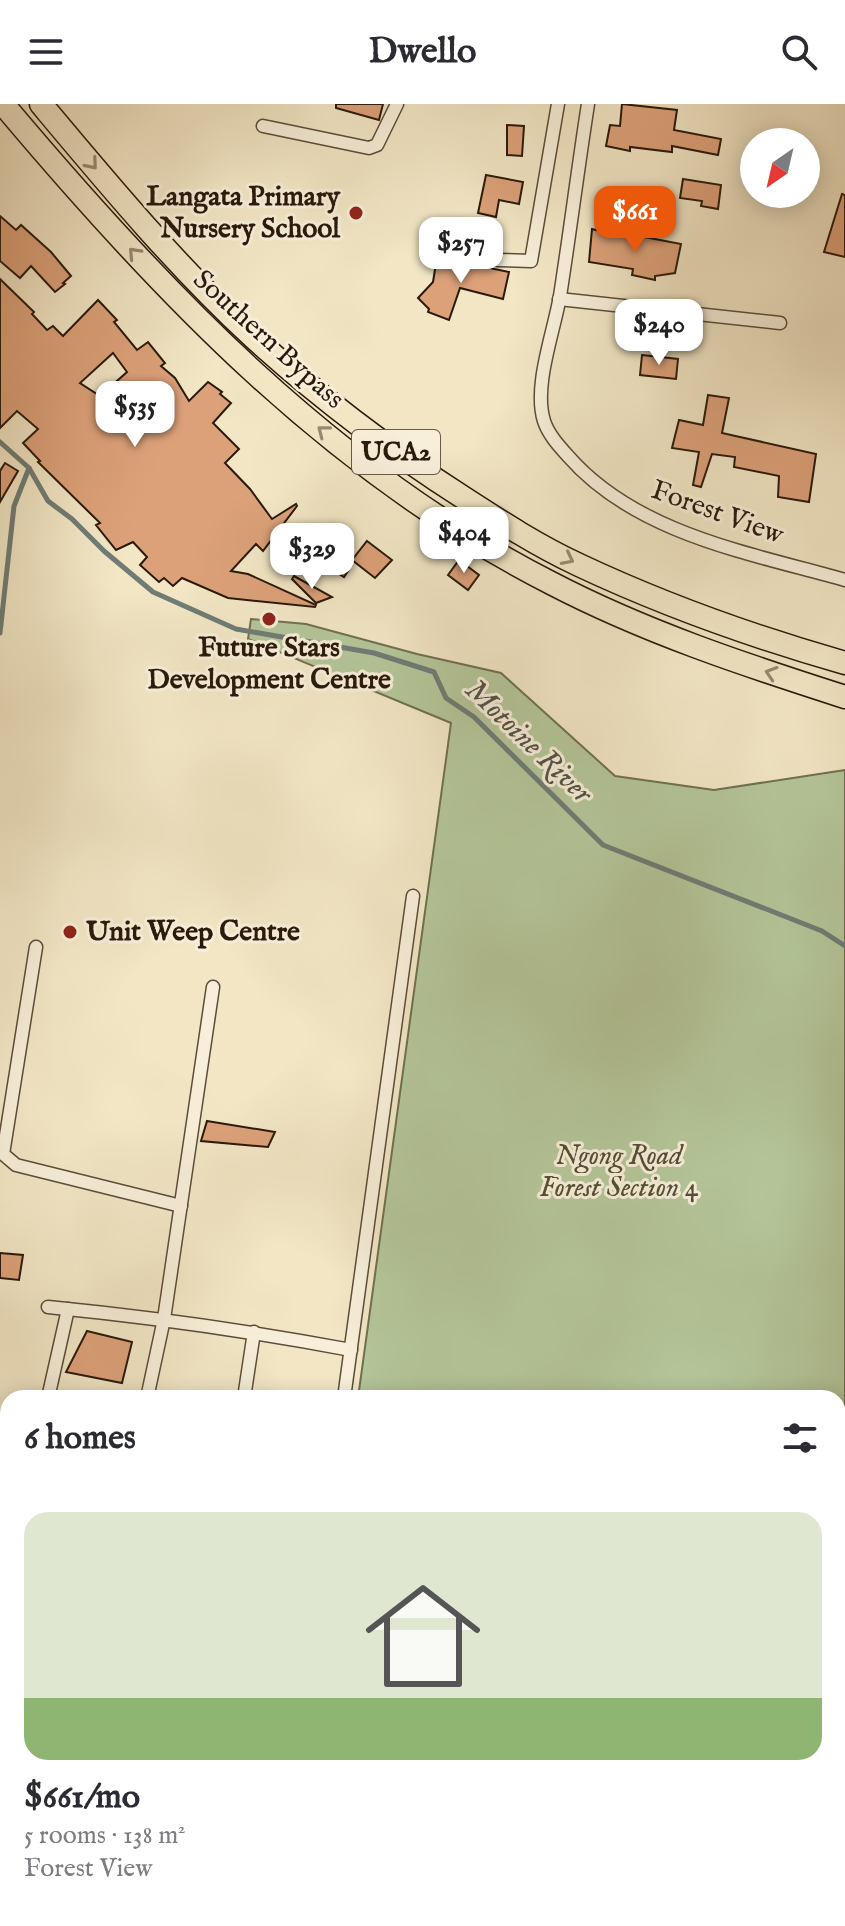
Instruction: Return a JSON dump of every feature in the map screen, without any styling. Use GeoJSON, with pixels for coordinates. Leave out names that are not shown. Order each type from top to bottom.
{"type":"FeatureCollection","features":[{"type":"Feature","properties":{"kind":"highway","name":"Southern Bypass"},"geometry":{"type":"LineString","coordinates":[[3,104],[108,225],[212,335],[300,413],[387,480],[506,558],[591,603],[725,658],[845,697]]}},
{"type":"Feature","properties":{"kind":"highway","name":"Southern Bypass"},"geometry":{"type":"LineString","coordinates":[[41,104],[203,288],[315,391],[379,441],[522,535],[578,565],[709,618],[845,663]]}},
{"type":"Feature","properties":{"kind":"street"},"geometry":{"type":"LineString","coordinates":[[263,126],[369,148],[377,145],[397,104]]}},
{"type":"Feature","properties":{"kind":"street"},"geometry":{"type":"LineString","coordinates":[[458,252],[498,260],[531,261],[558,104]]}},
{"type":"Feature","properties":{"kind":"street","name":"Forest View"},"geometry":{"type":"LineString","coordinates":[[588,104],[559,299],[540,392],[544,421],[556,443],[582,472],[654,521],[733,548],[845,580]]}},
{"type":"Feature","properties":{"kind":"street"},"geometry":{"type":"LineString","coordinates":[[559,299],[780,323]]}},
{"type":"Feature","properties":{"kind":"street"},"geometry":{"type":"LineString","coordinates":[[345,1390],[413,896]]}},
{"type":"Feature","properties":{"kind":"street"},"geometry":{"type":"LineString","coordinates":[[36,947],[3,1154],[16,1165],[181,1206]]}},
{"type":"Feature","properties":{"kind":"street"},"geometry":{"type":"LineString","coordinates":[[149,1390],[164,1319],[213,987]]}},
{"type":"Feature","properties":{"kind":"street"},"geometry":{"type":"LineString","coordinates":[[48,1307],[164,1319],[351,1350]]}},
{"type":"Feature","properties":{"kind":"street"},"geometry":{"type":"LineString","coordinates":[[50,1390],[68,1309]]}},
{"type":"Feature","properties":{"kind":"street"},"geometry":{"type":"LineString","coordinates":[[245,1390],[254,1332]]}},
{"type":"Feature","properties":{"kind":"green space","name":"Ngong Road Forest Section 4"},"geometry":{"type":"Polygon","coordinates":[[[251,619],[306,624],[501,673],[615,776],[714,790],[845,770],[845,1390],[359,1390],[451,723],[248,639],[251,619]]]}},
{"type":"Feature","properties":{"kind":"building"},"geometry":{"type":"Polygon","coordinates":[[[336,104],[383,104],[379,120],[336,108],[336,104]]]}},
{"type":"Feature","properties":{"kind":"building"},"geometry":{"type":"Polygon","coordinates":[[[622,104],[677,110],[674,130],[721,139],[718,155],[672,146],[672,152],[630,147],[630,151],[606,146],[610,125],[620,126],[622,104]]]}},
{"type":"Feature","properties":{"kind":"building"},"geometry":{"type":"Polygon","coordinates":[[[507,125],[524,126],[522,156],[507,155],[507,125]]]}},
{"type":"Feature","properties":{"kind":"building"},"geometry":{"type":"Polygon","coordinates":[[[486,175],[523,182],[519,204],[499,200],[496,217],[478,213],[486,175]]]}},
{"type":"Feature","properties":{"kind":"building"},"geometry":{"type":"Polygon","coordinates":[[[683,179],[721,185],[718,209],[701,206],[702,201],[680,198],[683,179]]]}},
{"type":"Feature","properties":{"kind":"building"},"geometry":{"type":"Polygon","coordinates":[[[842,194],[845,195],[845,257],[824,252],[842,194]]]}},
{"type":"Feature","properties":{"kind":"building"},"geometry":{"type":"Polygon","coordinates":[[[0,216],[16,230],[21,225],[51,252],[71,276],[65,284],[55,292],[31,266],[20,278],[0,261],[0,216]]]}},
{"type":"Feature","properties":{"kind":"building"},"geometry":{"type":"Polygon","coordinates":[[[592,229],[638,240],[639,236],[681,244],[675,273],[655,276],[655,280],[632,275],[633,269],[589,262],[592,229]]]}},
{"type":"Feature","properties":{"kind":"building"},"geometry":{"type":"Polygon","coordinates":[[[437,257],[509,272],[503,299],[460,288],[449,320],[428,312],[429,309],[418,298],[433,282],[437,257]]]}},
{"type":"Feature","properties":{"kind":"building"},"geometry":{"type":"Polygon","coordinates":[[[0,279],[34,312],[32,314],[47,330],[53,326],[63,336],[98,300],[117,320],[114,322],[137,350],[148,342],[165,363],[161,366],[175,378],[189,401],[208,382],[231,403],[213,423],[239,449],[225,463],[250,489],[272,519],[297,506],[263,551],[256,544],[231,571],[248,574],[315,607],[228,598],[182,578],[173,586],[164,578],[159,582],[140,565],[147,557],[133,542],[116,550],[96,525],[100,523],[38,462],[23,443],[38,429],[17,411],[0,428],[0,279]],[[113,353],[80,383],[100,396],[127,372],[113,353]]]}},
{"type":"Feature","properties":{"kind":"building"},"geometry":{"type":"Polygon","coordinates":[[[642,355],[678,359],[676,379],[640,375],[642,355]]]}},
{"type":"Feature","properties":{"kind":"building"},"geometry":{"type":"Polygon","coordinates":[[[708,395],[729,398],[722,433],[816,454],[809,502],[778,497],[779,476],[734,467],[735,457],[712,454],[701,487],[693,485],[699,452],[672,448],[679,420],[703,425],[708,395]]]}},
{"type":"Feature","properties":{"kind":"building"},"geometry":{"type":"Polygon","coordinates":[[[5,463],[18,471],[0,502],[0,471],[5,463]]]}},
{"type":"Feature","properties":{"kind":"building"},"geometry":{"type":"Polygon","coordinates":[[[367,541],[392,560],[375,578],[352,560],[367,541]]]}},
{"type":"Feature","properties":{"kind":"building"},"geometry":{"type":"Polygon","coordinates":[[[313,543],[352,565],[344,577],[307,553],[313,543]]]}},
{"type":"Feature","properties":{"kind":"building"},"geometry":{"type":"Polygon","coordinates":[[[459,560],[479,575],[468,590],[448,575],[459,560]]]}},
{"type":"Feature","properties":{"kind":"building"},"geometry":{"type":"Polygon","coordinates":[[[294,576],[332,597],[316,603],[292,579],[294,576]]]}},
{"type":"Feature","properties":{"kind":"building"},"geometry":{"type":"Polygon","coordinates":[[[207,1121],[275,1132],[268,1147],[201,1141],[207,1121]]]}},
{"type":"Feature","properties":{"kind":"building"},"geometry":{"type":"Polygon","coordinates":[[[0,1253],[23,1255],[19,1280],[0,1278],[0,1253]]]}},
{"type":"Feature","properties":{"kind":"building"},"geometry":{"type":"Polygon","coordinates":[[[87,1331],[132,1342],[122,1383],[66,1372],[87,1331]]]}},
{"type":"Feature","properties":{"kind":"waterway","name":"Motoine River"},"geometry":{"type":"LineString","coordinates":[[0,442],[29,468],[48,501],[153,592],[236,629],[374,653],[434,672],[446,698],[474,717],[603,845],[822,931],[845,946]]}},
{"type":"Feature","properties":{"kind":"waterway"},"geometry":{"type":"LineString","coordinates":[[0,633],[14,506],[29,468]]}},
{"type":"Feature","properties":{"kind":"place","name":"Langata Primary Nursery School"},"geometry":{"type":"Point","coordinates":[356,213]}},
{"type":"Feature","properties":{"kind":"place","name":"Future Stars Development Centre"},"geometry":{"type":"Point","coordinates":[269,619]}},
{"type":"Feature","properties":{"kind":"place","name":"Unit Weep Centre"},"geometry":{"type":"Point","coordinates":[70,932]}}]}
